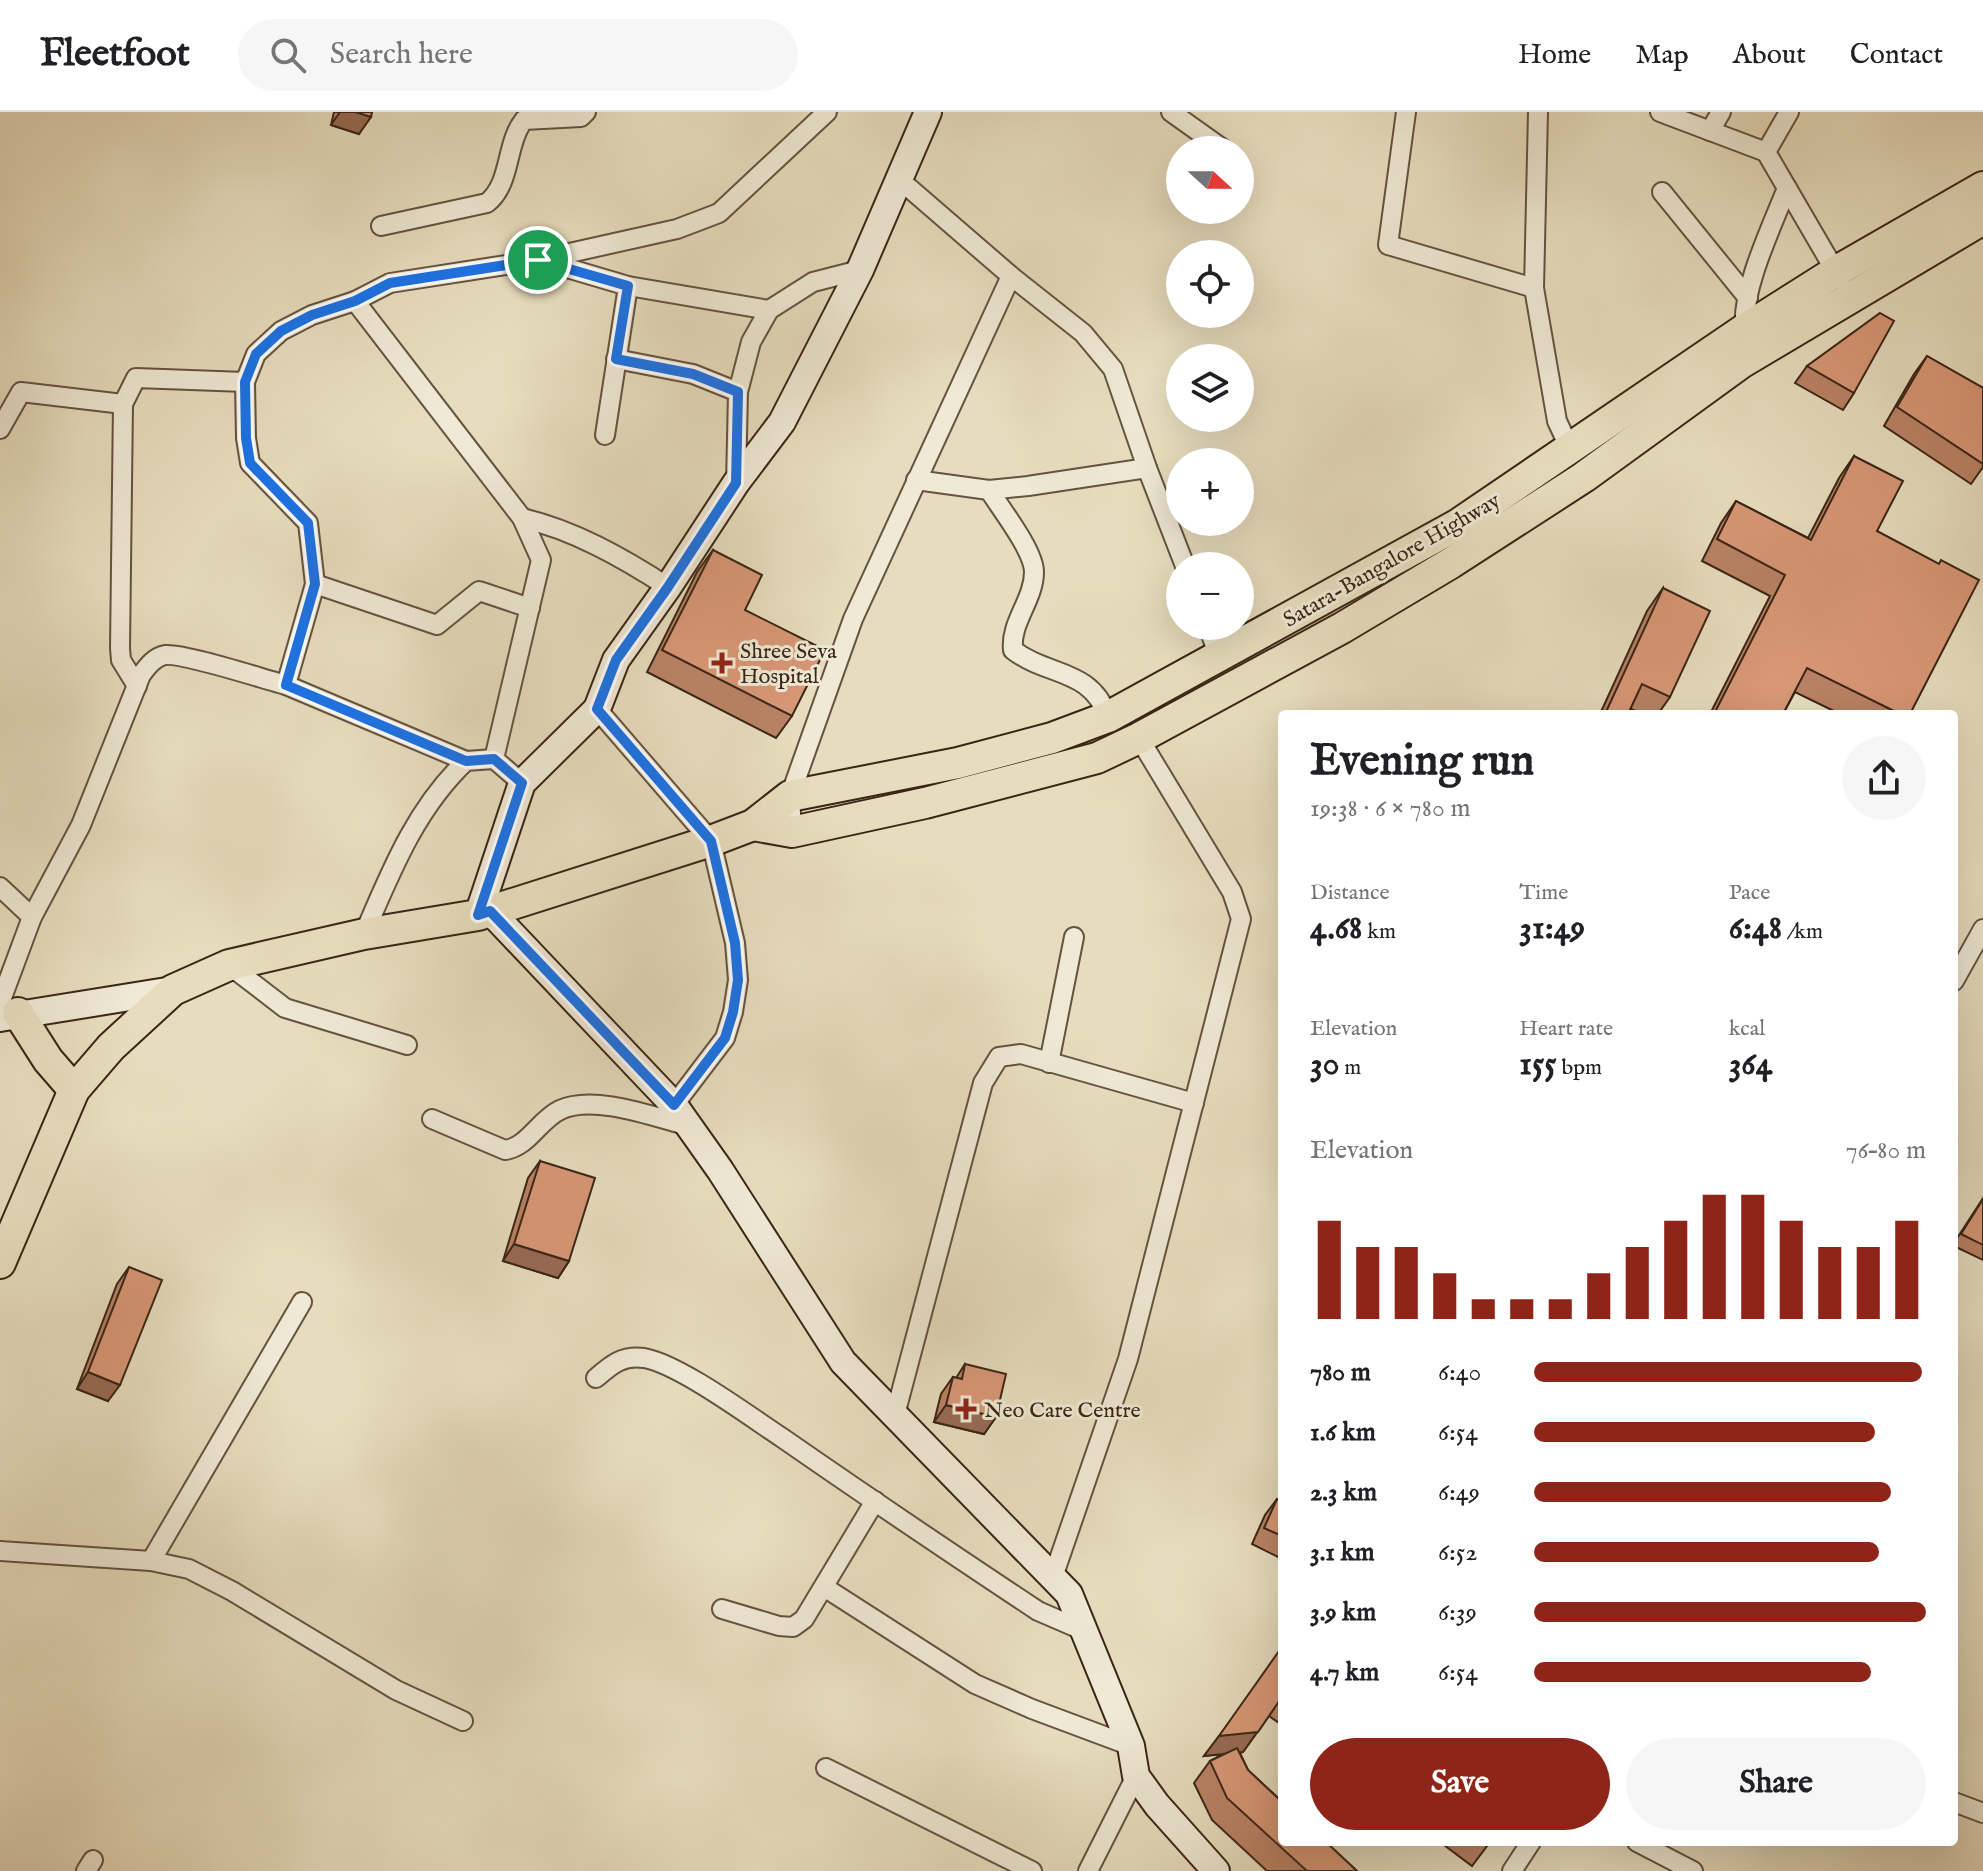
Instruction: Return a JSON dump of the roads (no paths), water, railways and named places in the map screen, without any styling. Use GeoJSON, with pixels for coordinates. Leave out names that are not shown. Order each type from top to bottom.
{"type":"FeatureCollection","features":[{"type":"Feature","properties":{"kind":"main road","name":"Satara-Bangalore Highway"},"geometry":{"type":"LineString","coordinates":[[753,825],[792,832],[1052,771],[1097,758],[1139,738],[1342,628],[1451,563],[1584,477],[1843,284],[1983,187]]}},
{"type":"Feature","properties":{"kind":"main road","name":"Satara-Bangalore Highway"},"geometry":{"type":"LineString","coordinates":[[0,1263],[74,1090],[111,1047],[173,990],[229,965],[364,934],[484,913],[753,825],[790,796],[958,763],[1052,738],[1108,717],[1457,525],[1745,329],[1983,219]]}},
{"type":"Feature","properties":{"kind":"main road"},"geometry":{"type":"LineString","coordinates":[[6,1012],[74,1090]]}},
{"type":"Feature","properties":{"kind":"street"},"geometry":{"type":"LineString","coordinates":[[381,226],[487,203],[496,196],[501,185],[516,130],[524,120],[581,117],[586,112]]}},
{"type":"Feature","properties":{"kind":"street"},"geometry":{"type":"LineString","coordinates":[[286,685],[315,584],[308,523],[250,463],[246,438],[245,382],[256,354],[281,331],[390,283],[538,260],[677,229],[719,213],[827,112]]}},
{"type":"Feature","properties":{"kind":"street"},"geometry":{"type":"LineString","coordinates":[[928,112],[860,270],[782,422],[736,483],[616,660],[597,709],[522,783],[484,913],[681,1115],[720,1170],[843,1362],[1069,1594],[1131,1746],[1136,1776],[1157,1805],[1216,1871]]}},
{"type":"Feature","properties":{"kind":"street"},"geometry":{"type":"LineString","coordinates":[[1171,112],[1205,136]]}},
{"type":"Feature","properties":{"kind":"street"},"geometry":{"type":"LineString","coordinates":[[1406,112],[1388,245],[1534,288]]}},
{"type":"Feature","properties":{"kind":"street"},"geometry":{"type":"LineString","coordinates":[[1538,112],[1534,288],[1557,421],[1570,449]]}},
{"type":"Feature","properties":{"kind":"street"},"geometry":{"type":"LineString","coordinates":[[1660,112],[1766,152],[1843,284]]}},
{"type":"Feature","properties":{"kind":"street"},"geometry":{"type":"LineString","coordinates":[[1710,131],[1721,112]]}},
{"type":"Feature","properties":{"kind":"street"},"geometry":{"type":"LineString","coordinates":[[1766,152],[1789,112]]}},
{"type":"Feature","properties":{"kind":"street"},"geometry":{"type":"LineString","coordinates":[[900,180],[1011,276],[1083,333],[1113,369],[1180,552]]}},
{"type":"Feature","properties":{"kind":"street"},"geometry":{"type":"LineString","coordinates":[[1745,329],[1743,314],[1764,245],[1787,188]]}},
{"type":"Feature","properties":{"kind":"street"},"geometry":{"type":"LineString","coordinates":[[1662,192],[1748,298]]}},
{"type":"Feature","properties":{"kind":"street"},"geometry":{"type":"LineString","coordinates":[[538,260],[628,286],[769,310]]}},
{"type":"Feature","properties":{"kind":"street"},"geometry":{"type":"LineString","coordinates":[[736,483],[738,392],[751,342],[769,310],[813,282],[860,270]]}},
{"type":"Feature","properties":{"kind":"street"},"geometry":{"type":"LineString","coordinates":[[792,832],[790,796],[853,619],[1011,276]]}},
{"type":"Feature","properties":{"kind":"street"},"geometry":{"type":"LineString","coordinates":[[605,435],[628,286]]}},
{"type":"Feature","properties":{"kind":"street"},"geometry":{"type":"LineString","coordinates":[[355,301],[522,518],[541,560],[494,759]]}},
{"type":"Feature","properties":{"kind":"street"},"geometry":{"type":"LineString","coordinates":[[616,359],[693,374],[738,392]]}},
{"type":"Feature","properties":{"kind":"street"},"geometry":{"type":"LineString","coordinates":[[137,686],[121,660],[120,648],[123,404],[136,378],[245,382]]}},
{"type":"Feature","properties":{"kind":"street"},"geometry":{"type":"LineString","coordinates":[[0,429],[21,392],[123,404]]}},
{"type":"Feature","properties":{"kind":"street"},"geometry":{"type":"LineString","coordinates":[[916,480],[989,490],[1147,468]]}},
{"type":"Feature","properties":{"kind":"street"},"geometry":{"type":"LineString","coordinates":[[989,490],[1031,560],[1034,573],[1012,639],[1013,650],[1025,659],[1072,675],[1091,688],[1103,701],[1108,717]]}},
{"type":"Feature","properties":{"kind":"street"},"geometry":{"type":"LineString","coordinates":[[522,518],[548,523],[631,563],[668,587]]}},
{"type":"Feature","properties":{"kind":"street"},"geometry":{"type":"LineString","coordinates":[[315,584],[437,625],[479,591],[530,608]]}},
{"type":"Feature","properties":{"kind":"street"},"geometry":{"type":"LineString","coordinates":[[1213,640],[1219,657]]}},
{"type":"Feature","properties":{"kind":"street"},"geometry":{"type":"LineString","coordinates":[[173,990],[6,1012],[32,917],[81,825],[137,686],[152,662],[164,655],[286,685],[466,761],[494,759],[522,783]]}},
{"type":"Feature","properties":{"kind":"street"},"geometry":{"type":"LineString","coordinates":[[597,709],[711,841],[735,943],[738,980],[725,1038],[681,1115]]}},
{"type":"Feature","properties":{"kind":"street"},"geometry":{"type":"LineString","coordinates":[[1053,1577],[1128,1359],[1241,919],[1232,892],[1139,738]]}},
{"type":"Feature","properties":{"kind":"street"},"geometry":{"type":"LineString","coordinates":[[364,934],[389,874],[420,816],[448,778],[466,761]]}},
{"type":"Feature","properties":{"kind":"street"},"geometry":{"type":"LineString","coordinates":[[0,887],[32,917]]}},
{"type":"Feature","properties":{"kind":"street"},"geometry":{"type":"LineString","coordinates":[[1958,974],[1983,929]]}},
{"type":"Feature","properties":{"kind":"street"},"geometry":{"type":"LineString","coordinates":[[1049,1063],[1074,937]]}},
{"type":"Feature","properties":{"kind":"street"},"geometry":{"type":"LineString","coordinates":[[229,965],[285,1008],[407,1045]]}},
{"type":"Feature","properties":{"kind":"street"},"geometry":{"type":"LineString","coordinates":[[895,1415],[983,1083],[999,1057],[1009,1053],[1021,1054],[1194,1103]]}},
{"type":"Feature","properties":{"kind":"street"},"geometry":{"type":"LineString","coordinates":[[432,1119],[505,1150],[515,1148],[559,1111],[576,1106],[606,1106],[681,1115]]}},
{"type":"Feature","properties":{"kind":"street"},"geometry":{"type":"LineString","coordinates":[[151,1561],[302,1302]]}},
{"type":"Feature","properties":{"kind":"street"},"geometry":{"type":"LineString","coordinates":[[596,1378],[615,1362],[628,1357],[647,1359],[672,1368],[1038,1611],[1082,1630]]}},
{"type":"Feature","properties":{"kind":"street"},"geometry":{"type":"LineString","coordinates":[[722,1609],[779,1626],[793,1627],[804,1619],[875,1501]]}},
{"type":"Feature","properties":{"kind":"street"},"geometry":{"type":"LineString","coordinates":[[0,1551],[151,1561],[189,1569],[232,1591],[396,1690],[463,1721]]}},
{"type":"Feature","properties":{"kind":"street"},"geometry":{"type":"LineString","coordinates":[[824,1587],[975,1684],[1131,1746]]}},
{"type":"Feature","properties":{"kind":"street"},"geometry":{"type":"LineString","coordinates":[[826,1768],[1032,1871]]}},
{"type":"Feature","properties":{"kind":"street"},"geometry":{"type":"LineString","coordinates":[[1088,1871],[1136,1776]]}},
{"type":"Feature","properties":{"kind":"street"},"geometry":{"type":"LineString","coordinates":[[1958,1804],[1983,1813]]}},
{"type":"Feature","properties":{"kind":"street"},"geometry":{"type":"LineString","coordinates":[[1512,1871],[1528,1846]]}},
{"type":"Feature","properties":{"kind":"street"},"geometry":{"type":"LineString","coordinates":[[1645,1846],[1692,1871]]}},
{"type":"Feature","properties":{"kind":"place","name":"Shree Seva Hospital"},"geometry":{"type":"Point","coordinates":[722,663]}},
{"type":"Feature","properties":{"kind":"place","name":"Neo Care Centre"},"geometry":{"type":"Point","coordinates":[966,1409]}}]}
